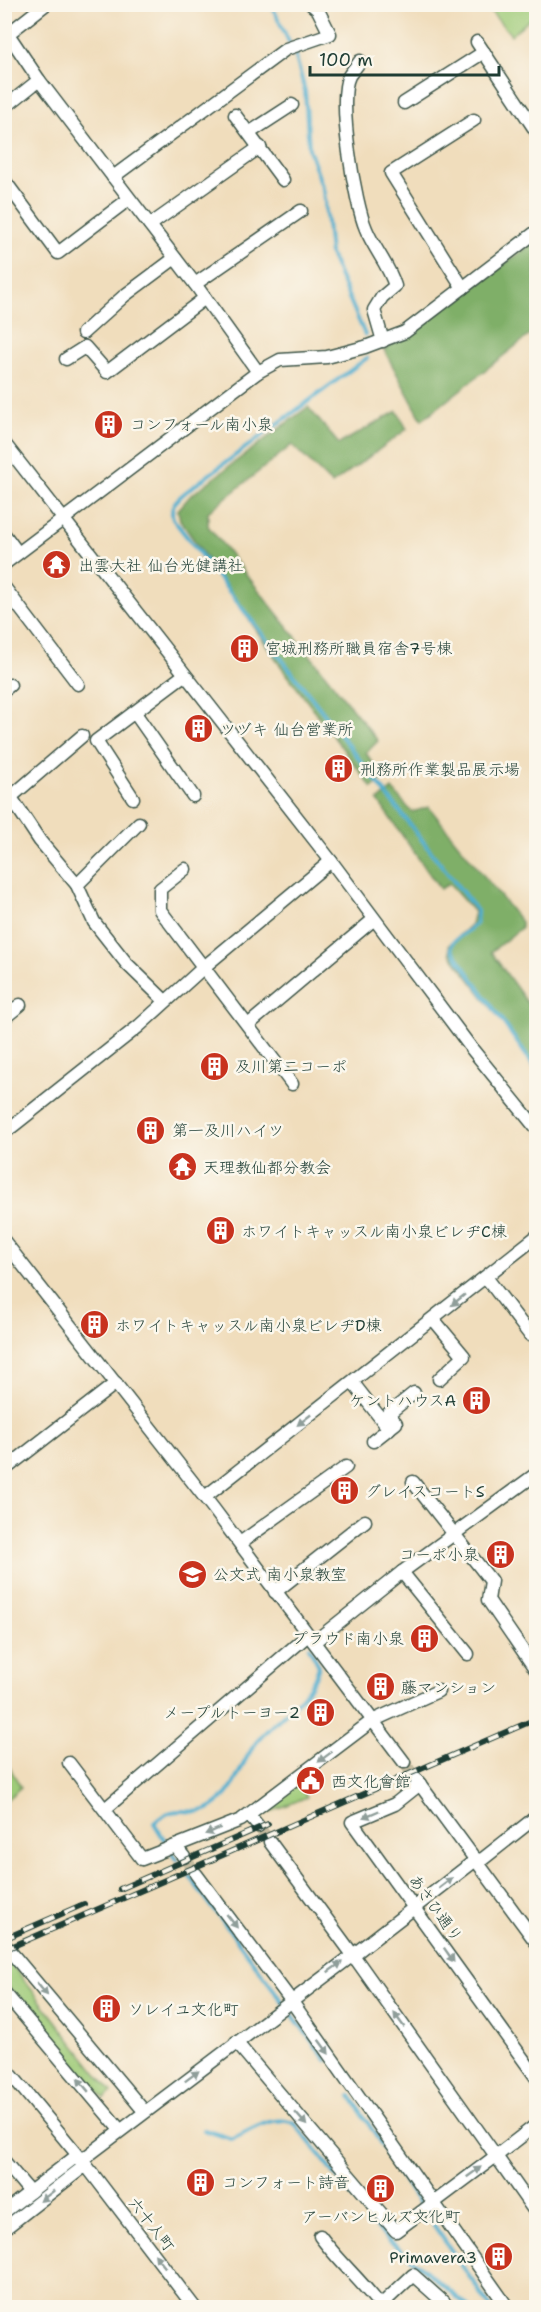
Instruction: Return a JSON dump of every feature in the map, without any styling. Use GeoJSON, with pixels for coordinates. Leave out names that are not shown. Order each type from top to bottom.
{"type":"FeatureCollection","features":[{"type":"Feature","properties":{"kind":"street"},"geometry":{"type":"LineString","coordinates":[[46,4],[7,30],[39,80],[195,284],[258,372]]}},
{"type":"Feature","properties":{"kind":"street"},"geometry":{"type":"LineString","coordinates":[[113,177],[286,49],[330,34],[318,10],[311,4]]}},
{"type":"Feature","properties":{"kind":"street"},"geometry":{"type":"LineString","coordinates":[[404,103],[480,47],[537,131]]}},
{"type":"Feature","properties":{"kind":"street"},"geometry":{"type":"LineString","coordinates":[[360,61],[348,76],[345,95],[355,200],[366,231],[391,272],[395,286],[382,297],[374,310],[383,341]]}},
{"type":"Feature","properties":{"kind":"street"},"geometry":{"type":"LineString","coordinates":[[4,108],[39,80]]}},
{"type":"Feature","properties":{"kind":"street"},"geometry":{"type":"LineString","coordinates":[[249,133],[292,105]]}},
{"type":"Feature","properties":{"kind":"street"},"geometry":{"type":"LineString","coordinates":[[235,115],[283,180]]}},
{"type":"Feature","properties":{"kind":"street"},"geometry":{"type":"LineString","coordinates":[[463,288],[391,173],[474,120]]}},
{"type":"Feature","properties":{"kind":"street"},"geometry":{"type":"LineString","coordinates":[[150,225],[260,147]]}},
{"type":"Feature","properties":{"kind":"street"},"geometry":{"type":"LineString","coordinates":[[4,180],[58,253],[129,199]]}},
{"type":"Feature","properties":{"kind":"street"},"geometry":{"type":"LineString","coordinates":[[195,284],[301,211]]}},
{"type":"Feature","properties":{"kind":"street"},"geometry":{"type":"LineString","coordinates":[[4,564],[258,372],[280,360],[327,357],[383,341],[405,332],[537,232]]}},
{"type":"Feature","properties":{"kind":"street"},"geometry":{"type":"LineString","coordinates":[[83,333],[124,296],[175,258]]}},
{"type":"Feature","properties":{"kind":"street"},"geometry":{"type":"LineString","coordinates":[[66,359],[84,347],[107,372],[205,298]]}},
{"type":"Feature","properties":{"kind":"street"},"geometry":{"type":"LineString","coordinates":[[4,443],[331,861],[372,920],[537,1128]]}},
{"type":"Feature","properties":{"kind":"street"},"geometry":{"type":"LineString","coordinates":[[4,534],[18,553]]}},
{"type":"Feature","properties":{"kind":"street"},"geometry":{"type":"LineString","coordinates":[[4,587],[78,684]]}},
{"type":"Feature","properties":{"kind":"street"},"geometry":{"type":"LineString","coordinates":[[133,798],[96,741],[184,675]]}},
{"type":"Feature","properties":{"kind":"street"},"geometry":{"type":"LineString","coordinates":[[135,713],[193,796]]}},
{"type":"Feature","properties":{"kind":"street"},"geometry":{"type":"LineString","coordinates":[[82,735],[8,791],[40,841],[77,885],[94,922],[127,964],[164,1000]]}},
{"type":"Feature","properties":{"kind":"street"},"geometry":{"type":"LineString","coordinates":[[77,885],[139,823]]}},
{"type":"Feature","properties":{"kind":"street"},"geometry":{"type":"LineString","coordinates":[[4,1133],[139,1026],[164,1000],[331,861]]}},
{"type":"Feature","properties":{"kind":"street"},"geometry":{"type":"LineString","coordinates":[[185,870],[160,889],[160,910],[292,1084]]}},
{"type":"Feature","properties":{"kind":"street"},"geometry":{"type":"LineString","coordinates":[[248,1025],[372,920]]}},
{"type":"Feature","properties":{"kind":"street"},"geometry":{"type":"LineString","coordinates":[[4,1018],[20,1005]]}},
{"type":"Feature","properties":{"kind":"street"},"geometry":{"type":"LineString","coordinates":[[205,1497],[434,1320],[537,1237]]}},
{"type":"Feature","properties":{"kind":"street"},"geometry":{"type":"LineString","coordinates":[[4,1241],[205,1497],[404,1762]]}},
{"type":"Feature","properties":{"kind":"street"},"geometry":{"type":"LineString","coordinates":[[486,1277],[530,1335]]}},
{"type":"Feature","properties":{"kind":"street"},"geometry":{"type":"LineString","coordinates":[[434,1320],[464,1356],[439,1379]]}},
{"type":"Feature","properties":{"kind":"street"},"geometry":{"type":"LineString","coordinates":[[4,1470],[116,1383]]}},
{"type":"Feature","properties":{"kind":"street"},"geometry":{"type":"LineString","coordinates":[[353,1383],[389,1429]]}},
{"type":"Feature","properties":{"kind":"street"},"geometry":{"type":"LineString","coordinates":[[373,1441],[396,1423],[388,1414],[414,1392]]}},
{"type":"Feature","properties":{"kind":"street"},"geometry":{"type":"LineString","coordinates":[[240,1543],[346,1467]]}},
{"type":"Feature","properties":{"kind":"street"},"geometry":{"type":"LineString","coordinates":[[105,1809],[311,1639],[537,1474]]}},
{"type":"Feature","properties":{"kind":"street"},"geometry":{"type":"LineString","coordinates":[[413,1482],[491,1581],[488,1600],[537,1670]]}},
{"type":"Feature","properties":{"kind":"street"},"geometry":{"type":"LineString","coordinates":[[275,1592],[365,1521]]}},
{"type":"Feature","properties":{"kind":"street"},"geometry":{"type":"LineString","coordinates":[[402,1572],[468,1654]]}},
{"type":"Feature","properties":{"kind":"street"},"geometry":{"type":"LineString","coordinates":[[69,1763],[142,1859],[175,1851],[249,1815],[372,1721],[438,1691]]}},
{"type":"Feature","properties":{"kind":"street","name":"あさひ通り"},"geometry":{"type":"LineString","coordinates":[[478,1860],[418,1781],[395,1804],[352,1822],[537,2078]]}},
{"type":"Feature","properties":{"kind":"street"},"geometry":{"type":"LineString","coordinates":[[249,1815],[258,1826]]}},
{"type":"Feature","properties":{"kind":"street"},"geometry":{"type":"LineString","coordinates":[[82,2160],[286,2003],[537,1817]]}},
{"type":"Feature","properties":{"kind":"street"},"geometry":{"type":"LineString","coordinates":[[270,1842],[537,2213]]}},
{"type":"Feature","properties":{"kind":"street"},"geometry":{"type":"LineString","coordinates":[[478,1860],[537,1942]]}},
{"type":"Feature","properties":{"kind":"street"},"geometry":{"type":"LineString","coordinates":[[196,1874],[286,2003],[508,2307]]}},
{"type":"Feature","properties":{"kind":"street"},"geometry":{"type":"LineString","coordinates":[[4,1944],[144,2111]]}},
{"type":"Feature","properties":{"kind":"street"},"geometry":{"type":"LineString","coordinates":[[4,1992],[120,2130]]}},
{"type":"Feature","properties":{"kind":"street"},"geometry":{"type":"LineString","coordinates":[[237,2042],[396,2231],[537,2125]]}},
{"type":"Feature","properties":{"kind":"street","name":"六十人町"},"geometry":{"type":"LineString","coordinates":[[4,2066],[82,2160],[195,2307]]}},
{"type":"Feature","properties":{"kind":"street"},"geometry":{"type":"LineString","coordinates":[[4,2212],[75,2158],[82,2160]]}},
{"type":"Feature","properties":{"kind":"street"},"geometry":{"type":"LineString","coordinates":[[4,2229],[82,2168],[82,2160]]}},
{"type":"Feature","properties":{"kind":"street"},"geometry":{"type":"LineString","coordinates":[[4,2161],[30,2192]]}},
{"type":"Feature","properties":{"kind":"street"},"geometry":{"type":"LineString","coordinates":[[320,2236],[336,2258],[354,2272],[381,2307],[413,2274],[450,2307]]}},
{"type":"Feature","properties":{"kind":"green space"},"geometry":{"type":"Polygon","coordinates":[[[485,5],[536,5],[536,14],[511,35],[485,5]]]}},
{"type":"Feature","properties":{"kind":"green space"},"geometry":{"type":"Polygon","coordinates":[[[536,241],[536,330],[422,420],[384,350],[536,241]]]}},
{"type":"Feature","properties":{"kind":"green space"},"geometry":{"type":"Polygon","coordinates":[[[308,407],[339,444],[397,411],[407,429],[332,484],[292,445],[208,512],[208,526],[378,741],[366,753],[383,778],[372,788],[283,669],[180,520],[178,510],[190,496],[308,407]]]}},
{"type":"Feature","properties":{"kind":"green space"},"geometry":{"type":"Polygon","coordinates":[[[392,789],[412,812],[429,807],[521,922],[521,928],[491,952],[536,1015],[536,1067],[450,953],[449,945],[471,924],[474,912],[449,884],[440,889],[378,801],[392,789]]]}},
{"type":"Feature","properties":{"kind":"green space"},"geometry":{"type":"Polygon","coordinates":[[[4,1758],[21,1787],[5,1801],[4,1801],[4,1758]]]}},
{"type":"Feature","properties":{"kind":"green space"},"geometry":{"type":"Polygon","coordinates":[[[298,1784],[307,1797],[268,1813],[265,1809],[298,1784]]]}},
{"type":"Feature","properties":{"kind":"green space"},"geometry":{"type":"Polygon","coordinates":[[[4,1956],[112,2092],[104,2099],[5,1983],[4,1956]]]}},
{"type":"Feature","properties":{"kind":"waterway"},"geometry":{"type":"LineString","coordinates":[[271,4],[289,42]]}},
{"type":"Feature","properties":{"kind":"waterway"},"geometry":{"type":"LineString","coordinates":[[295,54],[305,91],[309,149],[324,192],[330,254],[365,335]]}},
{"type":"Feature","properties":{"kind":"waterway"},"geometry":{"type":"LineString","coordinates":[[367,358],[183,494],[173,506],[173,519],[477,911],[476,924],[453,942],[451,948],[536,1069]]}},
{"type":"Feature","properties":{"kind":"waterway"},"geometry":{"type":"LineString","coordinates":[[177,1860],[154,1823],[171,1812],[205,1810],[227,1794],[253,1747],[308,1689],[319,1666],[309,1647]]}},
{"type":"Feature","properties":{"kind":"waterway"},"geometry":{"type":"LineString","coordinates":[[190,1877],[326,2060]]}},
{"type":"Feature","properties":{"kind":"waterway"},"geometry":{"type":"LineString","coordinates":[[351,2096],[411,2192],[491,2308]]}},
{"type":"Feature","properties":{"kind":"waterway"},"geometry":{"type":"LineString","coordinates":[[204,2130],[232,2139],[255,2127],[279,2120],[295,2124],[384,2236],[470,2308]]}},
{"type":"Feature","properties":{"kind":"tunnel"},"geometry":{"type":"LineString","coordinates":[[404,1762],[415,1778]]}},
{"type":"Feature","properties":{"kind":"tunnel"},"geometry":{"type":"LineString","coordinates":[[258,1826],[270,1842]]}},
{"type":"Feature","properties":{"kind":"tunnel"},"geometry":{"type":"LineString","coordinates":[[184,1857],[196,1874]]}},
{"type":"Feature","properties":{"kind":"railway"},"geometry":{"type":"LineString","coordinates":[[4,1950],[536,1719]]}},
{"type":"Feature","properties":{"kind":"railway"},"geometry":{"type":"LineString","coordinates":[[120,1889],[268,1824]]}},
{"type":"Feature","properties":{"kind":"railway"},"geometry":{"type":"LineString","coordinates":[[4,1939],[84,1904]]}},
{"type":"Feature","properties":{"kind":"place","name":"コンフォール南小泉"},"geometry":{"type":"Point","coordinates":[109,424]}},
{"type":"Feature","properties":{"kind":"place","name":"出雲大社 仙台光健講社"},"geometry":{"type":"Point","coordinates":[57,565]}},
{"type":"Feature","properties":{"kind":"place","name":"宮城刑務所職員宿舎7号棟"},"geometry":{"type":"Point","coordinates":[244,648]}},
{"type":"Feature","properties":{"kind":"place","name":"ツヅキ 仙台営業所"},"geometry":{"type":"Point","coordinates":[199,729]}},
{"type":"Feature","properties":{"kind":"place","name":"刑務所作業製品展示場"},"geometry":{"type":"Point","coordinates":[339,769]}},
{"type":"Feature","properties":{"kind":"place","name":"及川第二コーポ"},"geometry":{"type":"Point","coordinates":[214,1066]}},
{"type":"Feature","properties":{"kind":"place","name":"第一及川ハイツ"},"geometry":{"type":"Point","coordinates":[151,1130]}},
{"type":"Feature","properties":{"kind":"place","name":"天理教仙都分教会"},"geometry":{"type":"Point","coordinates":[182,1167]}},
{"type":"Feature","properties":{"kind":"place","name":"ホワイトキャッスル南小泉ビレヂC棟"},"geometry":{"type":"Point","coordinates":[220,1231]}},
{"type":"Feature","properties":{"kind":"place","name":"ホワイトキャッスル南小泉ビレヂD棟"},"geometry":{"type":"Point","coordinates":[94,1325]}},
{"type":"Feature","properties":{"kind":"place","name":"ケントハウスA"},"geometry":{"type":"Point","coordinates":[477,1400]}},
{"type":"Feature","properties":{"kind":"place","name":"グレイスコートS"},"geometry":{"type":"Point","coordinates":[344,1491]}},
{"type":"Feature","properties":{"kind":"place","name":"コーポ小泉"},"geometry":{"type":"Point","coordinates":[500,1554]}},
{"type":"Feature","properties":{"kind":"place","name":"公文式 南小泉教室"},"geometry":{"type":"Point","coordinates":[192,1574]}},
{"type":"Feature","properties":{"kind":"place","name":"プラウド南小泉"},"geometry":{"type":"Point","coordinates":[425,1638]}},
{"type":"Feature","properties":{"kind":"place","name":"藤マンション"},"geometry":{"type":"Point","coordinates":[380,1687]}},
{"type":"Feature","properties":{"kind":"place","name":"メープルトーヨー2"},"geometry":{"type":"Point","coordinates":[321,1712]}},
{"type":"Feature","properties":{"kind":"place","name":"西文化會館"},"geometry":{"type":"Point","coordinates":[310,1781]}},
{"type":"Feature","properties":{"kind":"place","name":"ソレイユ文化町"},"geometry":{"type":"Point","coordinates":[107,2009]}},
{"type":"Feature","properties":{"kind":"place","name":"コンフォート詩音"},"geometry":{"type":"Point","coordinates":[201,2182]}},
{"type":"Feature","properties":{"kind":"place","name":"アーバンヒルズ文化町"},"geometry":{"type":"Point","coordinates":[381,2188]}},
{"type":"Feature","properties":{"kind":"place","name":"Primavera3"},"geometry":{"type":"Point","coordinates":[498,2257]}}]}
